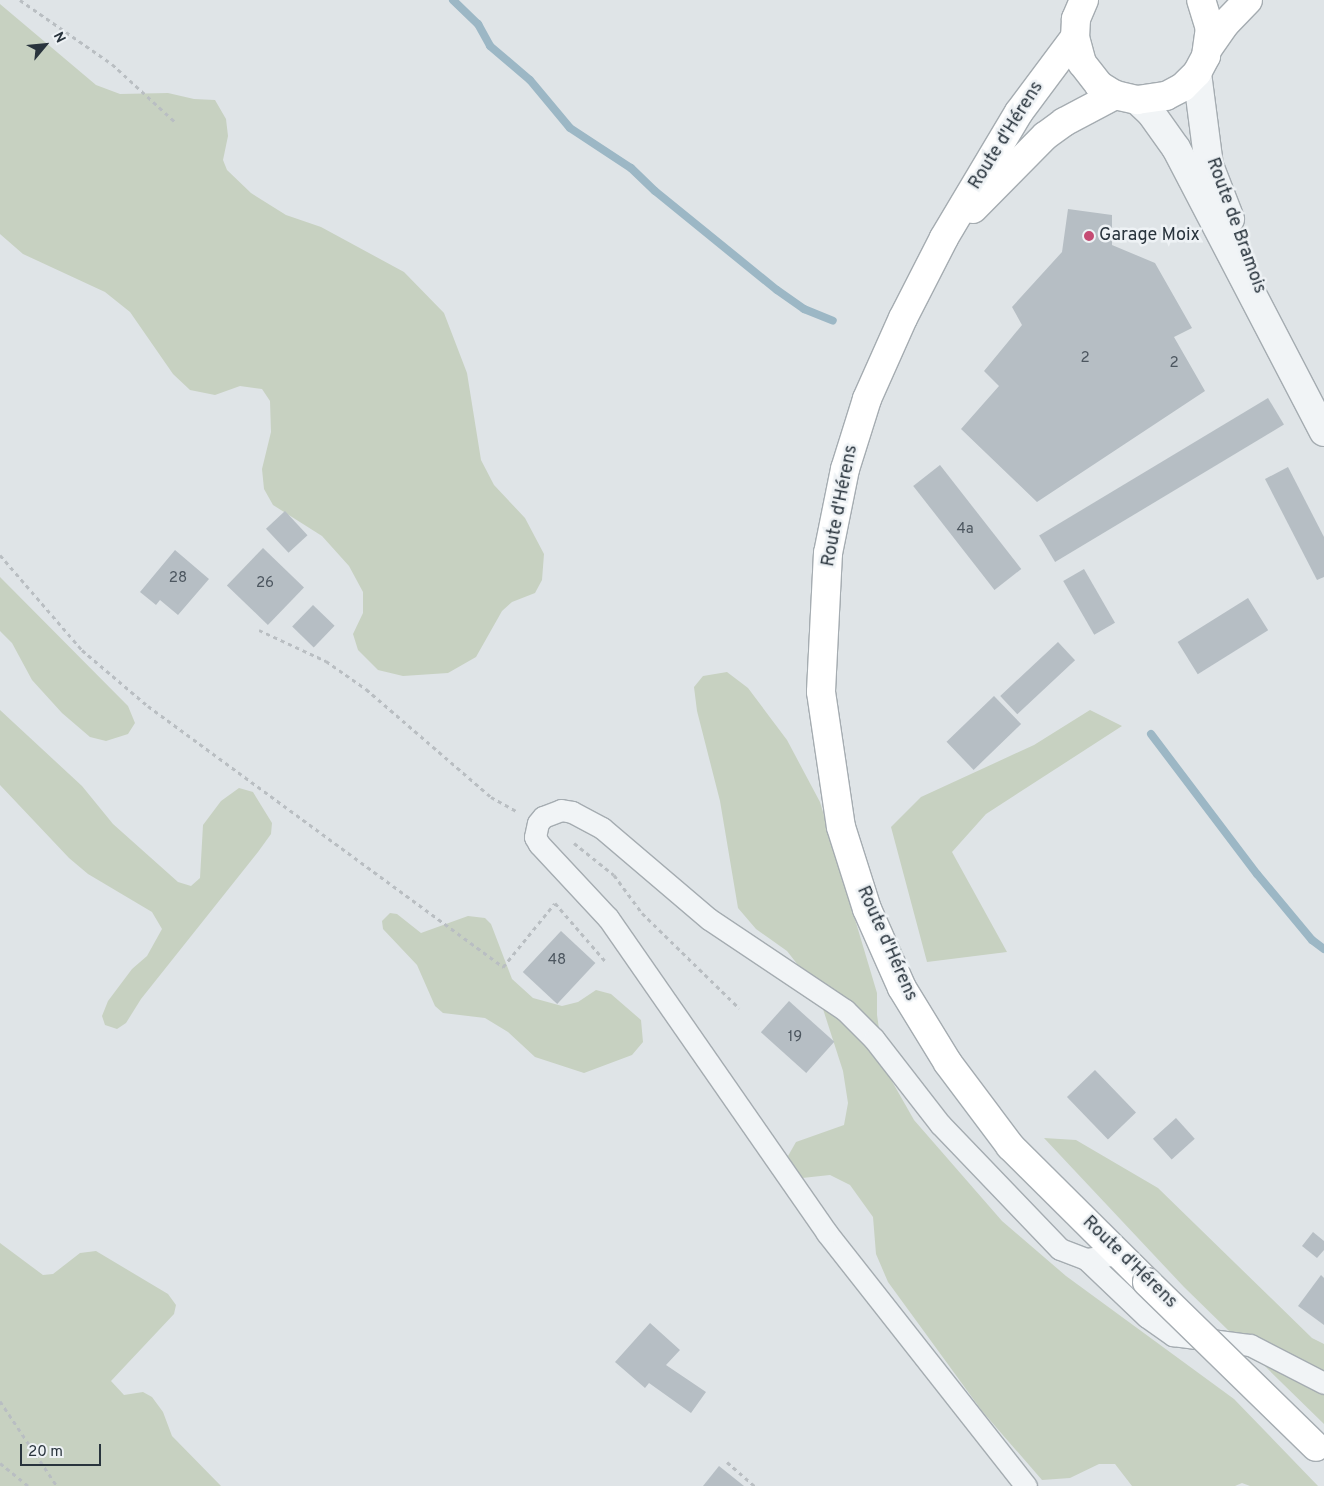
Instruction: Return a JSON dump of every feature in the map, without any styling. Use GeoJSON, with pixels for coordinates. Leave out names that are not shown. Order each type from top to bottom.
{"type":"FeatureCollection","features":[{"type":"Feature","properties":{"kind":"main road"},"geometry":{"type":"LineString","coordinates":[[1201,0],[1210,29],[1209,47]]}},
{"type":"Feature","properties":{"kind":"main road"},"geometry":{"type":"LineString","coordinates":[[1083,1],[1075,37],[1087,71],[1099,85],[1126,97],[1166,96],[1183,87],[1197,73],[1209,47],[1225,24],[1248,0]]}},
{"type":"Feature","properties":{"kind":"main road","name":"Route d'Hérens"},"geometry":{"type":"LineString","coordinates":[[1075,37],[1019,112],[944,238],[903,318],[867,399],[845,469],[828,553],[821,692],[838,809],[867,909],[902,988],[948,1063],[1010,1146],[1320,1451]]}},
{"type":"Feature","properties":{"kind":"main road","name":"Route d'Hérens"},"geometry":{"type":"LineString","coordinates":[[944,238],[1046,136],[1064,122],[1126,97]]}},
{"type":"Feature","properties":{"kind":"street","name":"Route de Bramois"},"geometry":{"type":"LineString","coordinates":[[1197,73],[1198,96],[1209,165],[1281,346]]}},
{"type":"Feature","properties":{"kind":"street","name":"Route de Bramois"},"geometry":{"type":"LineString","coordinates":[[1126,97],[1151,113],[1176,148],[1281,346],[1324,432]]}},
{"type":"Feature","properties":{"kind":"street"},"geometry":{"type":"LineString","coordinates":[[1026,1486],[827,1233],[608,918],[539,844],[535,837],[543,818],[560,810],[572,812],[602,828],[710,919],[845,1010],[874,1039],[940,1124],[1060,1249],[1086,1260],[1147,1316],[1173,1336],[1250,1345],[1324,1383]]}},
{"type":"Feature","properties":{"kind":"street"},"geometry":{"type":"LineString","coordinates":[[1086,1260],[1118,1254]]}},
{"type":"Feature","properties":{"kind":"path"},"geometry":{"type":"LineString","coordinates":[[20,0],[112,64],[175,122]]}},
{"type":"Feature","properties":{"kind":"path"},"geometry":{"type":"LineString","coordinates":[[0,555],[82,650],[148,706],[503,967],[555,903]]}},
{"type":"Feature","properties":{"kind":"path"},"geometry":{"type":"LineString","coordinates":[[259,630],[326,661],[353,680],[491,797],[543,818],[614,875],[642,913],[740,1008]]}},
{"type":"Feature","properties":{"kind":"path"},"geometry":{"type":"LineString","coordinates":[[0,1401],[57,1486]]}},
{"type":"Feature","properties":{"kind":"path"},"geometry":{"type":"LineString","coordinates":[[727,1462],[755,1486]]}},
{"type":"Feature","properties":{"kind":"path"},"geometry":{"type":"LineString","coordinates":[[0,1463],[28,1486]]}},
{"type":"Feature","properties":{"kind":"green space"},"geometry":{"type":"Polygon","coordinates":[[[0,4],[96,85],[120,94],[168,93],[194,99],[215,100],[226,119],[228,136],[223,160],[227,170],[251,193],[286,215],[321,227],[404,272],[444,313],[467,373],[481,460],[494,485],[525,518],[544,554],[542,580],[535,593],[512,602],[502,611],[476,657],[448,673],[403,676],[378,670],[358,650],[353,634],[363,613],[363,592],[349,566],[322,536],[273,505],[264,489],[262,469],[271,432],[270,401],[262,389],[240,386],[215,395],[190,390],[173,374],[130,312],[105,292],[23,254],[0,234],[0,4]]]}},
{"type":"Feature","properties":{"kind":"green space"},"geometry":{"type":"Polygon","coordinates":[[[0,577],[128,706],[135,723],[128,734],[106,741],[90,737],[62,713],[32,680],[12,643],[0,631],[0,577]]]}},
{"type":"Feature","properties":{"kind":"green space"},"geometry":{"type":"Polygon","coordinates":[[[727,672],[748,688],[787,740],[820,802],[877,993],[877,1015],[885,1069],[914,1120],[1002,1221],[1066,1276],[1234,1399],[1318,1486],[1250,1486],[1242,1483],[1235,1486],[1132,1486],[1115,1464],[1099,1464],[1070,1478],[1042,1480],[982,1411],[888,1282],[876,1254],[873,1217],[850,1185],[830,1175],[802,1178],[794,1171],[788,1156],[796,1142],[844,1125],[848,1103],[843,1071],[823,1009],[801,969],[787,951],[756,929],[738,908],[720,801],[697,711],[694,687],[703,676],[727,672]]]}},
{"type":"Feature","properties":{"kind":"green space"},"geometry":{"type":"Polygon","coordinates":[[[0,710],[82,786],[113,824],[178,882],[191,886],[200,878],[203,825],[221,801],[239,788],[253,792],[272,823],[271,834],[258,852],[141,999],[126,1023],[117,1029],[105,1025],[102,1016],[108,1001],[132,969],[147,956],[162,929],[152,912],[88,874],[69,858],[0,785],[0,710]]]}},
{"type":"Feature","properties":{"kind":"green space"},"geometry":{"type":"Polygon","coordinates":[[[1090,710],[1122,726],[986,814],[952,852],[1007,952],[927,962],[891,827],[921,797],[1034,745],[1090,710]]]}},
{"type":"Feature","properties":{"kind":"green space"},"geometry":{"type":"Polygon","coordinates":[[[390,913],[397,914],[421,933],[468,916],[485,918],[491,924],[512,979],[533,998],[562,1006],[578,1002],[596,990],[611,994],[641,1020],[643,1042],[632,1055],[584,1073],[535,1057],[508,1032],[485,1018],[443,1013],[435,1006],[417,965],[383,929],[382,921],[390,913]]]}},
{"type":"Feature","properties":{"kind":"green space"},"geometry":{"type":"Polygon","coordinates":[[[1044,1138],[1076,1140],[1158,1188],[1312,1338],[1324,1344],[1324,1424],[1184,1287],[1044,1138]]]}},
{"type":"Feature","properties":{"kind":"green space"},"geometry":{"type":"Polygon","coordinates":[[[0,1243],[43,1275],[53,1274],[80,1253],[96,1251],[168,1294],[176,1305],[174,1314],[111,1381],[124,1395],[143,1392],[152,1397],[163,1412],[172,1436],[221,1486],[0,1486],[0,1243]]]}},
{"type":"Feature","properties":{"kind":"building"},"geometry":{"type":"Polygon","coordinates":[[[1068,209],[1112,215],[1112,245],[1155,263],[1192,328],[1174,337],[1205,391],[1037,502],[961,429],[999,386],[984,371],[1022,325],[1012,307],[1062,252],[1068,209]]]}},
{"type":"Feature","properties":{"kind":"building"},"geometry":{"type":"Polygon","coordinates":[[[1268,398],[1284,425],[1055,562],[1039,536],[1268,398]]]}},
{"type":"Feature","properties":{"kind":"building"},"geometry":{"type":"Polygon","coordinates":[[[940,465],[1021,569],[994,590],[913,486],[940,465]]]}},
{"type":"Feature","properties":{"kind":"building"},"geometry":{"type":"Polygon","coordinates":[[[1288,467],[1324,537],[1324,577],[1317,580],[1265,479],[1288,467]]]}},
{"type":"Feature","properties":{"kind":"building"},"geometry":{"type":"Polygon","coordinates":[[[285,511],[308,535],[288,553],[266,529],[285,511]]]}},
{"type":"Feature","properties":{"kind":"building"},"geometry":{"type":"Polygon","coordinates":[[[263,548],[304,588],[268,625],[227,585],[263,548]]]}},
{"type":"Feature","properties":{"kind":"building"},"geometry":{"type":"Polygon","coordinates":[[[175,550],[209,579],[178,615],[160,600],[156,605],[140,592],[175,550]]]}},
{"type":"Feature","properties":{"kind":"building"},"geometry":{"type":"Polygon","coordinates":[[[1084,569],[1115,623],[1094,635],[1063,581],[1084,569]]]}},
{"type":"Feature","properties":{"kind":"building"},"geometry":{"type":"Polygon","coordinates":[[[1248,598],[1268,630],[1198,674],[1178,642],[1248,598]]]}},
{"type":"Feature","properties":{"kind":"building"},"geometry":{"type":"Polygon","coordinates":[[[313,605],[335,626],[314,647],[292,627],[313,605]]]}},
{"type":"Feature","properties":{"kind":"building"},"geometry":{"type":"Polygon","coordinates":[[[1058,642],[1075,660],[1017,714],[1000,696],[1058,642]]]}},
{"type":"Feature","properties":{"kind":"building"},"geometry":{"type":"Polygon","coordinates":[[[994,696],[1021,724],[974,770],[947,742],[994,696]]]}},
{"type":"Feature","properties":{"kind":"building"},"geometry":{"type":"Polygon","coordinates":[[[561,931],[595,963],[557,1004],[523,972],[561,931]]]}},
{"type":"Feature","properties":{"kind":"building"},"geometry":{"type":"Polygon","coordinates":[[[789,1001],[834,1042],[806,1073],[761,1032],[789,1001]]]}},
{"type":"Feature","properties":{"kind":"building"},"geometry":{"type":"Polygon","coordinates":[[[1095,1070],[1136,1112],[1108,1140],[1067,1097],[1095,1070]]]}},
{"type":"Feature","properties":{"kind":"building"},"geometry":{"type":"Polygon","coordinates":[[[1176,1118],[1195,1139],[1172,1160],[1153,1139],[1176,1118]]]}},
{"type":"Feature","properties":{"kind":"building"},"geometry":{"type":"Polygon","coordinates":[[[1313,1232],[1324,1241],[1324,1250],[1317,1258],[1302,1246],[1313,1232]]]}},
{"type":"Feature","properties":{"kind":"building"},"geometry":{"type":"Polygon","coordinates":[[[1321,1275],[1324,1278],[1324,1325],[1298,1306],[1321,1275]]]}},
{"type":"Feature","properties":{"kind":"building"},"geometry":{"type":"Polygon","coordinates":[[[650,1323],[680,1350],[666,1365],[706,1392],[691,1413],[649,1383],[645,1388],[615,1362],[650,1323]]]}},
{"type":"Feature","properties":{"kind":"building"},"geometry":{"type":"Polygon","coordinates":[[[719,1466],[744,1486],[703,1486],[719,1466]]]}},
{"type":"Feature","properties":{"kind":"waterway"},"geometry":{"type":"LineString","coordinates":[[453,0],[478,24],[490,46],[530,80],[570,128],[631,168],[655,191],[777,290],[804,309],[833,321]]}},
{"type":"Feature","properties":{"kind":"waterway"},"geometry":{"type":"LineString","coordinates":[[1151,734],[1257,874],[1312,940],[1324,949]]}},
{"type":"Feature","properties":{"kind":"place","name":"Garage Moix"},"geometry":{"type":"Point","coordinates":[1089,236]}}]}
